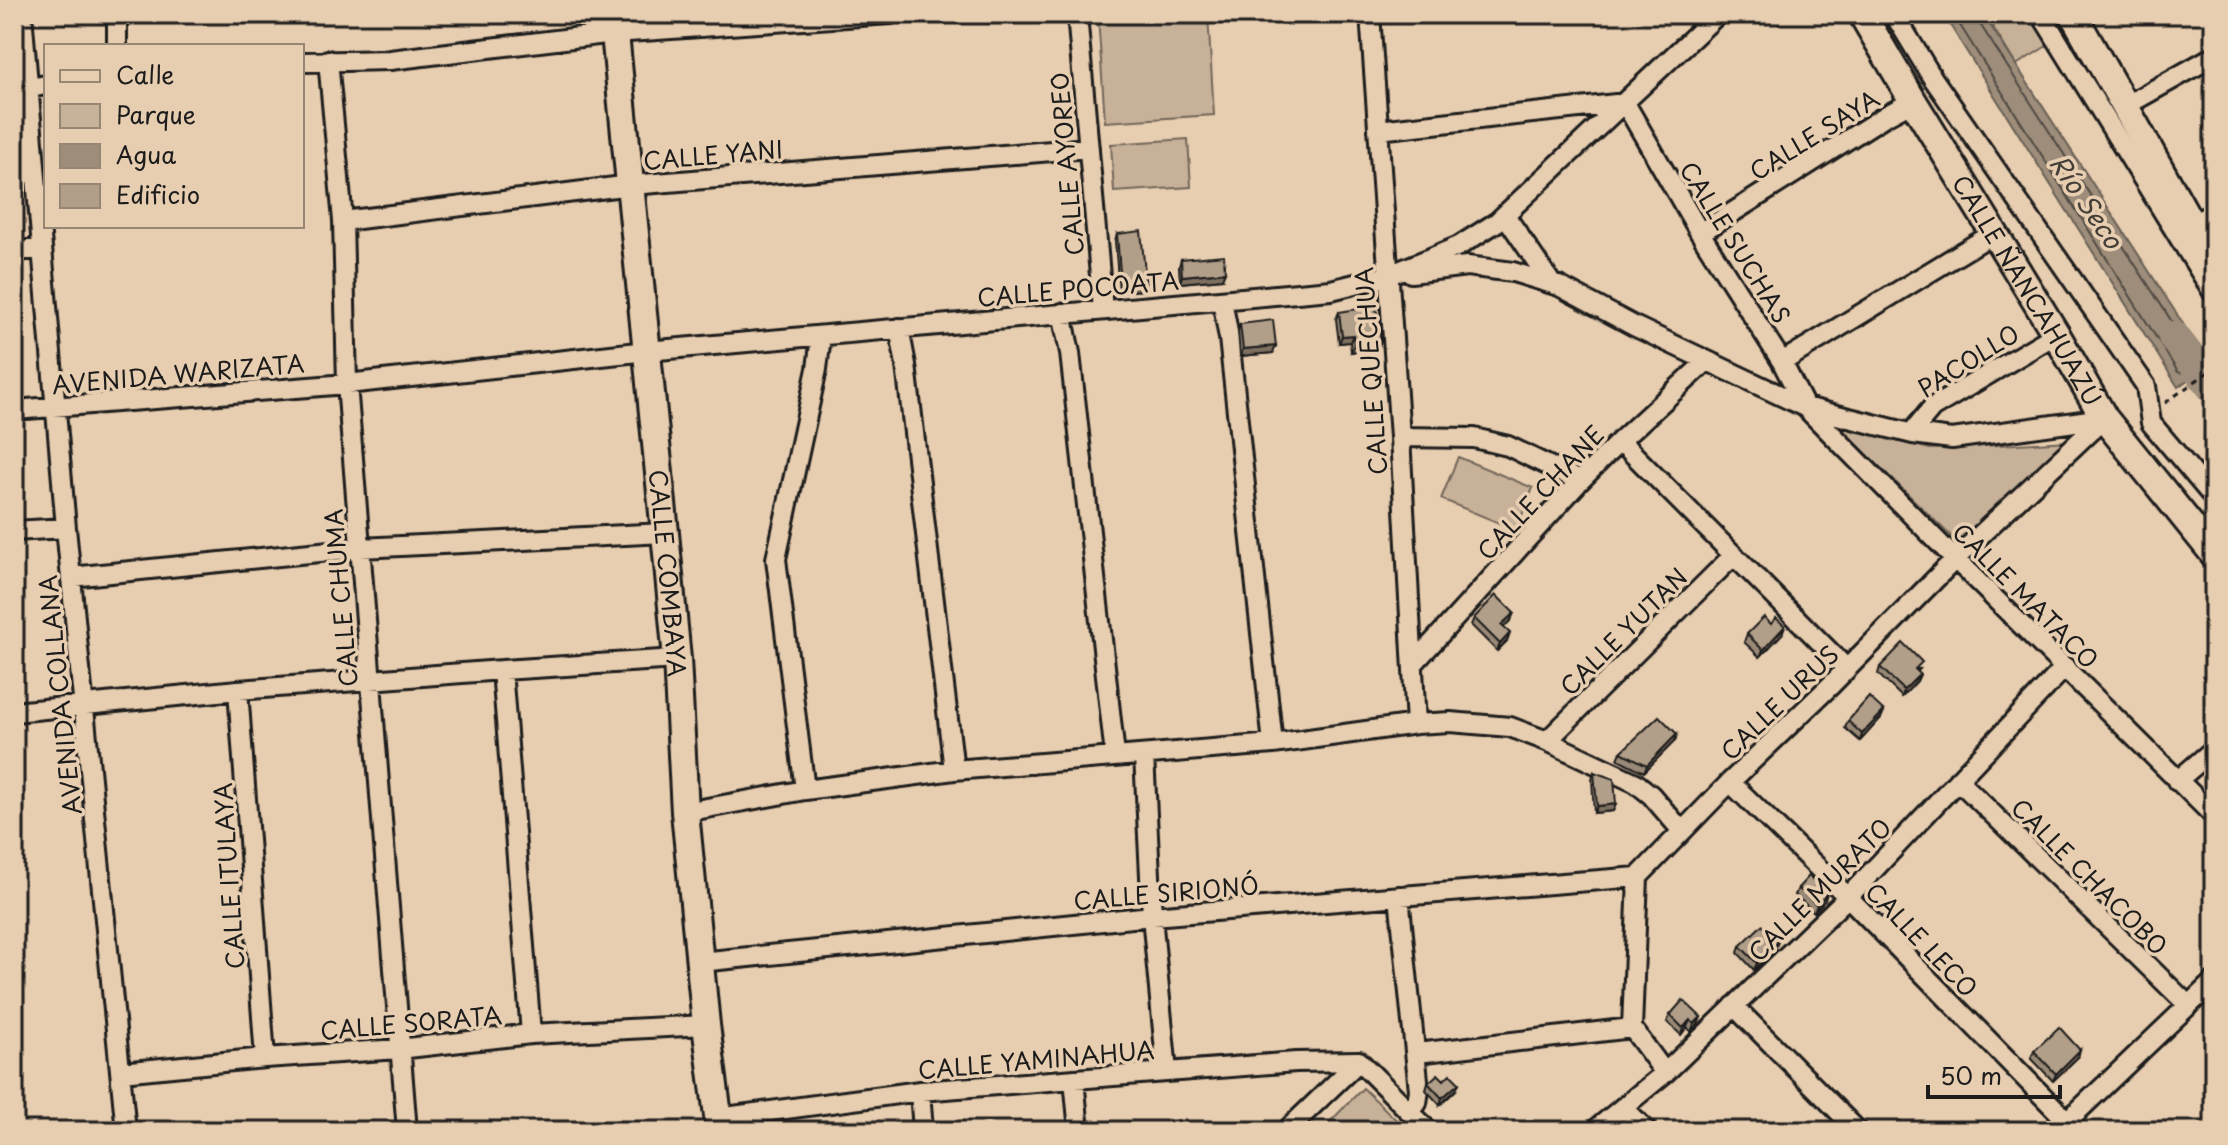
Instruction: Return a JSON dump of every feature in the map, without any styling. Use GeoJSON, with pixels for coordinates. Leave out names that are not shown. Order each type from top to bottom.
{"type":"FeatureCollection","features":[{"type":"Feature","properties":{"kind":"street","name":"AVENIDA COLLANA"},"geometry":{"type":"LineString","coordinates":[[22,14],[66,528],[126,1131]]}},
{"type":"Feature","properties":{"kind":"street"},"geometry":{"type":"LineString","coordinates":[[117,14],[117,44]]}},
{"type":"Feature","properties":{"kind":"street"},"geometry":{"type":"LineString","coordinates":[[304,62],[390,60],[614,24],[890,14]]}},
{"type":"Feature","properties":{"kind":"street","name":"CALLE AYOREO"},"geometry":{"type":"LineString","coordinates":[[1077,14],[1103,310]]}},
{"type":"Feature","properties":{"kind":"street","name":"CALLE QUECHUA"},"geometry":{"type":"LineString","coordinates":[[1370,14],[1400,437],[1416,724]]}},
{"type":"Feature","properties":{"kind":"street","name":"CALLE POCOATA"},"geometry":{"type":"LineString","coordinates":[[347,384],[647,351],[1331,290],[1387,276],[1459,246],[1505,215],[1718,14]]}},
{"type":"Feature","properties":{"kind":"street","name":"CALLE ÑANCAHUAZÚ"},"geometry":{"type":"LineString","coordinates":[[1862,14],[2104,418],[2214,554]]}},
{"type":"Feature","properties":{"kind":"street"},"geometry":{"type":"LineString","coordinates":[[1894,14],[1932,77],[2146,386],[2151,423],[2214,498]]}},
{"type":"Feature","properties":{"kind":"street"},"geometry":{"type":"LineString","coordinates":[[2041,14],[2214,294]]}},
{"type":"Feature","properties":{"kind":"street"},"geometry":{"type":"LineString","coordinates":[[2073,14],[2214,265]]}},
{"type":"Feature","properties":{"kind":"street","name":"CALLE COMBAYA"},"geometry":{"type":"LineString","coordinates":[[614,24],[677,659],[685,812],[719,1124]]}},
{"type":"Feature","properties":{"kind":"street"},"geometry":{"type":"LineString","coordinates":[[2125,106],[2214,56]]}},
{"type":"Feature","properties":{"kind":"street","name":"CALLE CHUMA"},"geometry":{"type":"LineString","coordinates":[[328,60],[343,221],[347,384],[407,1131]]}},
{"type":"Feature","properties":{"kind":"street","name":"CALLE SAYA"},"geometry":{"type":"LineString","coordinates":[[1700,233],[1913,101]]}},
{"type":"Feature","properties":{"kind":"street"},"geometry":{"type":"LineString","coordinates":[[1378,130],[1625,103]]}},
{"type":"Feature","properties":{"kind":"street","name":"CALLE SUCHAS"},"geometry":{"type":"LineString","coordinates":[[1625,103],[1700,233],[1782,362],[1805,407]]}},
{"type":"Feature","properties":{"kind":"street","name":"CALLE YANI"},"geometry":{"type":"LineString","coordinates":[[343,221],[631,185],[1089,148]]}},
{"type":"Feature","properties":{"kind":"street"},"geometry":{"type":"LineString","coordinates":[[2191,226],[2214,212]]}},
{"type":"Feature","properties":{"kind":"street"},"geometry":{"type":"LineString","coordinates":[[1505,215],[1552,284]]}},
{"type":"Feature","properties":{"kind":"street"},"geometry":{"type":"LineString","coordinates":[[1782,362],[1994,233]]}},
{"type":"Feature","properties":{"kind":"street"},"geometry":{"type":"LineString","coordinates":[[14,251],[42,249]]}},
{"type":"Feature","properties":{"kind":"street"},"geometry":{"type":"LineString","coordinates":[[1387,276],[1467,266],[1513,272],[1552,284],[1805,407],[1913,434],[1952,439],[2104,418]]}},
{"type":"Feature","properties":{"kind":"street"},"geometry":{"type":"LineString","coordinates":[[1222,300],[1229,338],[1273,744]]}},
{"type":"Feature","properties":{"kind":"street"},"geometry":{"type":"LineString","coordinates":[[1062,313],[1070,353],[1115,756]]}},
{"type":"Feature","properties":{"kind":"street"},"geometry":{"type":"LineString","coordinates":[[899,328],[954,770]]}},
{"type":"Feature","properties":{"kind":"street","name":"PACOLLO"},"geometry":{"type":"LineString","coordinates":[[1913,434],[1932,408],[2056,334]]}},
{"type":"Feature","properties":{"kind":"street"},"geometry":{"type":"LineString","coordinates":[[805,790],[776,559],[817,369],[821,336]]}},
{"type":"Feature","properties":{"kind":"street","name":"CALLE CHANE"},"geometry":{"type":"LineString","coordinates":[[1414,663],[1580,481],[1707,361]]}},
{"type":"Feature","properties":{"kind":"street","name":"AVENIDA WARIZATA"},"geometry":{"type":"LineString","coordinates":[[14,410],[347,384]]}},
{"type":"Feature","properties":{"kind":"street","name":"CALLE MATACO"},"geometry":{"type":"LineString","coordinates":[[1805,407],[2214,816]]}},
{"type":"Feature","properties":{"kind":"street","name":"CALLE URUS"},"geometry":{"type":"LineString","coordinates":[[1638,877],[1955,559],[2104,418]]}},
{"type":"Feature","properties":{"kind":"street"},"geometry":{"type":"LineString","coordinates":[[1400,437],[1474,438],[1508,446],[1580,481]]}},
{"type":"Feature","properties":{"kind":"street"},"geometry":{"type":"LineString","coordinates":[[1620,441],[1847,669]]}},
{"type":"Feature","properties":{"kind":"street"},"geometry":{"type":"LineString","coordinates":[[14,531],[66,528]]}},
{"type":"Feature","properties":{"kind":"street"},"geometry":{"type":"LineString","coordinates":[[71,577],[360,548],[665,533]]}},
{"type":"Feature","properties":{"kind":"street","name":"CALLE YUTAN"},"geometry":{"type":"LineString","coordinates":[[1547,741],[1734,555]]}},
{"type":"Feature","properties":{"kind":"street"},"geometry":{"type":"LineString","coordinates":[[14,712],[238,690],[677,659]]}},
{"type":"Feature","properties":{"kind":"street","name":"CALLE MURATO"},"geometry":{"type":"LineString","coordinates":[[1594,1131],[1665,1073],[1848,897],[2065,667]]}},
{"type":"Feature","properties":{"kind":"street"},"geometry":{"type":"LineString","coordinates":[[502,670],[531,1034]]}},
{"type":"Feature","properties":{"kind":"street","name":"CALLE ITULAYA"},"geometry":{"type":"LineString","coordinates":[[238,690],[265,1058]]}},
{"type":"Feature","properties":{"kind":"street"},"geometry":{"type":"LineString","coordinates":[[685,812],[805,790],[954,770],[1273,744],[1450,722],[1510,727],[1547,741],[1636,783],[1651,795],[1682,831]]}},
{"type":"Feature","properties":{"kind":"street"},"geometry":{"type":"LineString","coordinates":[[2177,781],[2214,749]]}},
{"type":"Feature","properties":{"kind":"street"},"geometry":{"type":"LineString","coordinates":[[1144,755],[1152,916],[1167,1072]]}},
{"type":"Feature","properties":{"kind":"street","name":"CALLE CHACOBO"},"geometry":{"type":"LineString","coordinates":[[1958,780],[2188,1005]]}},
{"type":"Feature","properties":{"kind":"street","name":"CALLE LECO"},"geometry":{"type":"LineString","coordinates":[[1730,782],[1848,897],[2067,1128]]}},
{"type":"Feature","properties":{"kind":"street"},"geometry":{"type":"LineString","coordinates":[[1638,877],[1632,1028],[1665,1073]]}},
{"type":"Feature","properties":{"kind":"street","name":"CALLE SIRIONÓ"},"geometry":{"type":"LineString","coordinates":[[700,962],[1152,916],[1638,877]]}},
{"type":"Feature","properties":{"kind":"street"},"geometry":{"type":"LineString","coordinates":[[1399,896],[1419,1090],[1417,1103],[1410,1112]]}},
{"type":"Feature","properties":{"kind":"street"},"geometry":{"type":"LineString","coordinates":[[2067,1128],[2214,981]]}},
{"type":"Feature","properties":{"kind":"street"},"geometry":{"type":"LineString","coordinates":[[1734,1006],[1858,1131]]}},
{"type":"Feature","properties":{"kind":"street","name":"CALLE SORATA"},"geometry":{"type":"LineString","coordinates":[[121,1072],[399,1049],[531,1034],[706,1025]]}},
{"type":"Feature","properties":{"kind":"street"},"geometry":{"type":"LineString","coordinates":[[1417,1053],[1632,1028]]}},
{"type":"Feature","properties":{"kind":"street"},"geometry":{"type":"LineString","coordinates":[[1286,1131],[1359,1061],[1429,1131]]}},
{"type":"Feature","properties":{"kind":"street","name":"CALLE YAMINAHUA"},"geometry":{"type":"LineString","coordinates":[[719,1124],[920,1091],[1296,1062],[1359,1061]]}},
{"type":"Feature","properties":{"kind":"street"},"geometry":{"type":"LineString","coordinates":[[1074,1079],[1079,1131]]}},
{"type":"Feature","properties":{"kind":"street"},"geometry":{"type":"LineString","coordinates":[[920,1091],[923,1131]]}},
{"type":"Feature","properties":{"kind":"street"},"geometry":{"type":"LineString","coordinates":[[1623,1107],[1647,1131]]}},
{"type":"Feature","properties":{"kind":"path"},"geometry":{"type":"LineString","coordinates":[[2181,392],[2214,368]]}},
{"type":"Feature","properties":{"kind":"green space"},"geometry":{"type":"Polygon","coordinates":[[[1208,14],[1214,115],[1105,122],[1098,16],[1208,14]]]}},
{"type":"Feature","properties":{"kind":"green space"},"geometry":{"type":"Polygon","coordinates":[[[1985,14],[2031,14],[2050,44],[2016,65],[1985,14]]]}},
{"type":"Feature","properties":{"kind":"green space"},"geometry":{"type":"Polygon","coordinates":[[[1188,139],[1191,187],[1114,192],[1111,144],[1188,139]]]}},
{"type":"Feature","properties":{"kind":"green space"},"geometry":{"type":"Polygon","coordinates":[[[1838,426],[1930,449],[2070,441],[1959,544],[1838,426]]]}},
{"type":"Feature","properties":{"kind":"green space"},"geometry":{"type":"Polygon","coordinates":[[[1458,457],[1533,488],[1516,530],[1441,499],[1458,457]]]}},
{"type":"Feature","properties":{"kind":"green space"},"geometry":{"type":"Polygon","coordinates":[[[1363,1088],[1408,1131],[1321,1131],[1363,1088]]]}},
{"type":"Feature","properties":{"kind":"water"},"geometry":{"type":"Polygon","coordinates":[[[1943,14],[1983,14],[2209,364],[2178,387],[1943,14]]]}},
{"type":"Feature","properties":{"kind":"building"},"geometry":{"type":"Polygon","coordinates":[[[1141,231],[1146,283],[1121,285],[1117,234],[1141,231]]]}},
{"type":"Feature","properties":{"kind":"building"},"geometry":{"type":"Polygon","coordinates":[[[1224,255],[1225,272],[1182,276],[1181,259],[1224,255]]]}},
{"type":"Feature","properties":{"kind":"building"},"geometry":{"type":"Polygon","coordinates":[[[1376,306],[1381,341],[1354,345],[1353,335],[1342,336],[1339,312],[1376,306]]]}},
{"type":"Feature","properties":{"kind":"building"},"geometry":{"type":"Polygon","coordinates":[[[1273,320],[1276,346],[1243,349],[1240,324],[1273,320]]]}},
{"type":"Feature","properties":{"kind":"building"},"geometry":{"type":"Polygon","coordinates":[[[1496,595],[1514,613],[1501,625],[1510,633],[1500,644],[1474,618],[1496,595]]]}},
{"type":"Feature","properties":{"kind":"building"},"geometry":{"type":"Polygon","coordinates":[[[1764,617],[1771,624],[1776,618],[1785,626],[1763,650],[1747,634],[1764,617]]]}},
{"type":"Feature","properties":{"kind":"building"},"geometry":{"type":"Polygon","coordinates":[[[1903,643],[1922,662],[1915,669],[1920,674],[1904,690],[1880,667],[1903,643]]]}},
{"type":"Feature","properties":{"kind":"building"},"geometry":{"type":"Polygon","coordinates":[[[1869,697],[1884,711],[1862,734],[1848,721],[1869,697]]]}},
{"type":"Feature","properties":{"kind":"building"},"geometry":{"type":"Polygon","coordinates":[[[1659,716],[1677,734],[1647,765],[1621,752],[1659,716]]]}},
{"type":"Feature","properties":{"kind":"building"},"geometry":{"type":"Polygon","coordinates":[[[1594,772],[1614,779],[1616,804],[1597,806],[1594,772]]]}},
{"type":"Feature","properties":{"kind":"building"},"geometry":{"type":"Polygon","coordinates":[[[1809,876],[1827,893],[1817,905],[1798,888],[1809,876]]]}},
{"type":"Feature","properties":{"kind":"building"},"geometry":{"type":"Polygon","coordinates":[[[1762,925],[1778,942],[1757,963],[1740,946],[1762,925]]]}},
{"type":"Feature","properties":{"kind":"building"},"geometry":{"type":"Polygon","coordinates":[[[1683,1000],[1701,1017],[1694,1024],[1690,1020],[1683,1028],[1670,1015],[1683,1000]]]}},
{"type":"Feature","properties":{"kind":"building"},"geometry":{"type":"Polygon","coordinates":[[[2059,1027],[2080,1050],[2056,1074],[2034,1051],[2059,1027]]]}},
{"type":"Feature","properties":{"kind":"building"},"geometry":{"type":"Polygon","coordinates":[[[1438,1074],[1444,1080],[1450,1074],[1459,1083],[1442,1098],[1428,1083],[1438,1074]]]}},
{"type":"Feature","properties":{"kind":"waterway","name":"Río Seco"},"geometry":{"type":"LineString","coordinates":[[2174,337],[2214,389]]}}]}
